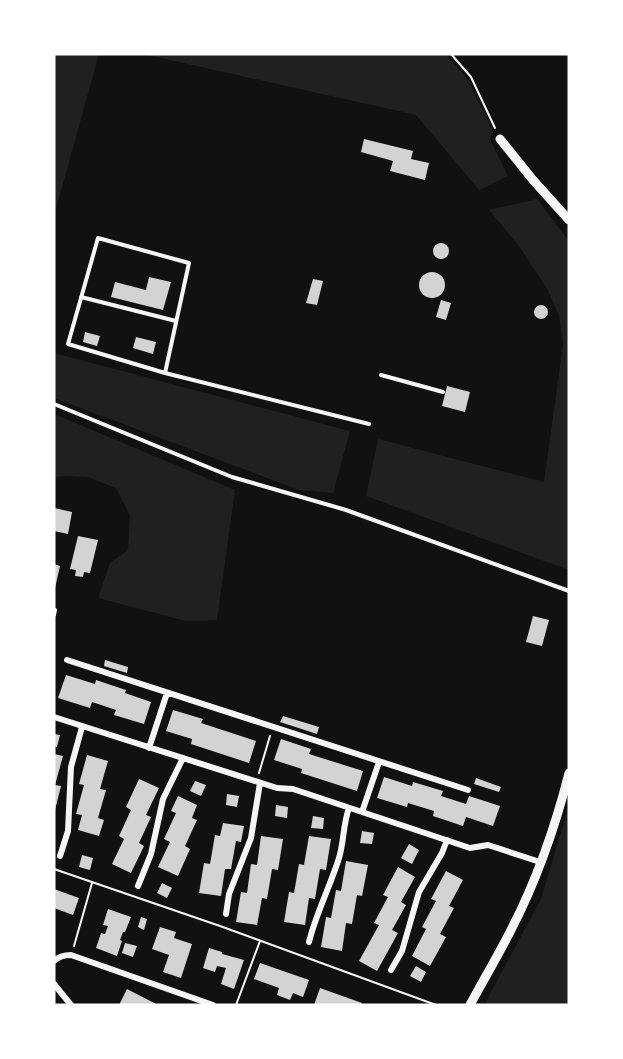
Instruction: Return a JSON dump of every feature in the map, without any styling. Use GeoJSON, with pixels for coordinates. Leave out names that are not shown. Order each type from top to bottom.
{"type":"FeatureCollection","features":[{"type":"Feature","properties":{"kind":"street"},"geometry":{"type":"LineString","coordinates":[[500,139],[569,220]]}},
{"type":"Feature","properties":{"kind":"street"},"geometry":{"type":"LineString","coordinates":[[67,660],[468,790]]}},
{"type":"Feature","properties":{"kind":"street"},"geometry":{"type":"LineString","coordinates":[[149,748],[167,693]]}},
{"type":"Feature","properties":{"kind":"street"},"geometry":{"type":"LineString","coordinates":[[54,717],[277,788],[292,789],[470,848],[488,845],[540,862]]}},
{"type":"Feature","properties":{"kind":"street"},"geometry":{"type":"LineString","coordinates":[[60,856],[68,831],[71,767],[82,727]]}},
{"type":"Feature","properties":{"kind":"street"},"geometry":{"type":"LineString","coordinates":[[138,886],[152,854],[163,799],[183,758]]}},
{"type":"Feature","properties":{"kind":"street"},"geometry":{"type":"LineString","coordinates":[[362,812],[379,762]]}},
{"type":"Feature","properties":{"kind":"street"},"geometry":{"type":"LineString","coordinates":[[470,1005],[511,931],[550,836],[569,773]]}},
{"type":"Feature","properties":{"kind":"street"},"geometry":{"type":"LineString","coordinates":[[226,914],[229,894],[251,838],[258,782]]}},
{"type":"Feature","properties":{"kind":"street"},"geometry":{"type":"LineString","coordinates":[[309,942],[340,857],[344,820],[349,808]]}},
{"type":"Feature","properties":{"kind":"street"},"geometry":{"type":"LineString","coordinates":[[392,970],[402,951],[419,892],[447,840]]}},
{"type":"Feature","properties":{"kind":"street"},"geometry":{"type":"LineString","coordinates":[[54,961],[64,955],[71,955],[213,1005]]}},
{"type":"Feature","properties":{"kind":"street"},"geometry":{"type":"LineString","coordinates":[[54,984],[71,1005]]}},
{"type":"Feature","properties":{"kind":"lane"},"geometry":{"type":"LineString","coordinates":[[165,373],[189,263],[98,238],[68,344],[165,373],[369,424]]}},
{"type":"Feature","properties":{"kind":"lane"},"geometry":{"type":"LineString","coordinates":[[81,297],[176,321]]}},
{"type":"Feature","properties":{"kind":"lane"},"geometry":{"type":"LineString","coordinates":[[381,375],[444,392]]}},
{"type":"Feature","properties":{"kind":"lane"},"geometry":{"type":"LineString","coordinates":[[54,404],[232,477],[346,510],[569,591]]}},
{"type":"Feature","properties":{"kind":"lane"},"geometry":{"type":"LineString","coordinates":[[54,610],[54,615]]}},
{"type":"Feature","properties":{"kind":"path"},"geometry":{"type":"LineString","coordinates":[[451,54],[471,77],[500,139]]}},
{"type":"Feature","properties":{"kind":"path"},"geometry":{"type":"LineString","coordinates":[[258,782],[273,727]]}},
{"type":"Feature","properties":{"kind":"path"},"geometry":{"type":"LineString","coordinates":[[54,869],[209,922],[436,1005]]}},
{"type":"Feature","properties":{"kind":"path"},"geometry":{"type":"LineString","coordinates":[[71,955],[93,882]]}},
{"type":"Feature","properties":{"kind":"path"},"geometry":{"type":"LineString","coordinates":[[236,1005],[260,941]]}},
{"type":"Feature","properties":{"kind":"shaded area"},"geometry":{"type":"Polygon","coordinates":[[[54,54],[99,54],[54,216],[54,54]]]}},
{"type":"Feature","properties":{"kind":"shaded area"},"geometry":{"type":"Polygon","coordinates":[[[143,54],[446,54],[468,80],[493,131],[490,139],[508,176],[479,190],[416,115],[143,54]]]}},
{"type":"Feature","properties":{"kind":"shaded area"},"geometry":{"type":"Polygon","coordinates":[[[537,199],[569,241],[569,570],[366,496],[378,439],[544,482],[563,344],[559,316],[548,290],[519,246],[489,210],[537,199]]]}},
{"type":"Feature","properties":{"kind":"shaded area"},"geometry":{"type":"Polygon","coordinates":[[[54,353],[350,431],[333,493],[299,490],[54,398],[54,353]]]}},
{"type":"Feature","properties":{"kind":"shaded area"},"geometry":{"type":"Polygon","coordinates":[[[54,414],[235,490],[217,620],[186,621],[98,598],[110,563],[128,550],[130,515],[116,488],[88,477],[54,477],[54,414]]]}},
{"type":"Feature","properties":{"kind":"shaded area"},"geometry":{"type":"Polygon","coordinates":[[[569,805],[569,1005],[484,1005],[541,899],[569,805]]]}},
{"type":"Feature","properties":{"kind":"building"},"geometry":{"type":"Polygon","coordinates":[[[364,139],[413,151],[411,159],[429,163],[425,180],[390,171],[393,161],[361,152],[364,139]]]}},
{"type":"Feature","properties":{"kind":"building"},"geometry":{"type":"Polygon","coordinates":[[[441,243],[447,245],[449,251],[447,257],[441,259],[435,257],[433,251],[435,245],[441,243]]]}},
{"type":"Feature","properties":{"kind":"building"},"geometry":{"type":"Polygon","coordinates":[[[432,272],[441,276],[445,285],[441,294],[432,298],[423,294],[419,285],[423,276],[432,272]]]}},
{"type":"Feature","properties":{"kind":"building"},"geometry":{"type":"Polygon","coordinates":[[[149,277],[171,282],[163,310],[111,297],[115,282],[146,290],[149,277]]]}},
{"type":"Feature","properties":{"kind":"building"},"geometry":{"type":"Polygon","coordinates":[[[313,279],[323,281],[317,305],[306,303],[313,279]]]}},
{"type":"Feature","properties":{"kind":"building"},"geometry":{"type":"Polygon","coordinates":[[[441,300],[451,303],[446,320],[436,317],[441,300]]]}},
{"type":"Feature","properties":{"kind":"building"},"geometry":{"type":"Polygon","coordinates":[[[541,305],[546,307],[548,312],[546,317],[541,319],[536,317],[534,312],[536,307],[541,305]]]}},
{"type":"Feature","properties":{"kind":"building"},"geometry":{"type":"Polygon","coordinates":[[[85,332],[100,336],[97,346],[83,342],[85,332]]]}},
{"type":"Feature","properties":{"kind":"building"},"geometry":{"type":"Polygon","coordinates":[[[136,337],[156,342],[153,354],[133,348],[136,337]]]}},
{"type":"Feature","properties":{"kind":"building"},"geometry":{"type":"Polygon","coordinates":[[[447,386],[470,392],[465,412],[442,406],[447,386]]]}},
{"type":"Feature","properties":{"kind":"building"},"geometry":{"type":"Polygon","coordinates":[[[54,508],[72,512],[68,534],[54,531],[54,508]]]}},
{"type":"Feature","properties":{"kind":"building"},"geometry":{"type":"Polygon","coordinates":[[[78,536],[98,540],[90,573],[84,572],[83,577],[75,576],[76,570],[70,569],[78,536]]]}},
{"type":"Feature","properties":{"kind":"building"},"geometry":{"type":"Polygon","coordinates":[[[54,564],[60,566],[55,588],[54,588],[54,564]]]}},
{"type":"Feature","properties":{"kind":"building"},"geometry":{"type":"Polygon","coordinates":[[[533,616],[549,620],[542,646],[526,642],[533,616]]]}},
{"type":"Feature","properties":{"kind":"building"},"geometry":{"type":"Polygon","coordinates":[[[105,660],[128,667],[127,673],[104,666],[105,660]]]}},
{"type":"Feature","properties":{"kind":"building"},"geometry":{"type":"Polygon","coordinates":[[[66,675],[95,684],[96,680],[126,690],[125,693],[151,702],[144,724],[114,715],[116,710],[92,702],[90,708],[58,698],[66,675]]]}},
{"type":"Feature","properties":{"kind":"building"},"geometry":{"type":"Polygon","coordinates":[[[173,710],[203,719],[201,723],[256,741],[249,763],[191,744],[192,739],[166,731],[173,710]]]}},
{"type":"Feature","properties":{"kind":"building"},"geometry":{"type":"Polygon","coordinates":[[[283,716],[319,727],[317,734],[280,722],[283,716]]]}},
{"type":"Feature","properties":{"kind":"building"},"geometry":{"type":"Polygon","coordinates":[[[54,734],[60,735],[57,747],[54,746],[54,734]]]}},
{"type":"Feature","properties":{"kind":"building"},"geometry":{"type":"Polygon","coordinates":[[[281,739],[311,749],[309,754],[363,771],[357,791],[301,773],[302,769],[274,760],[281,739]]]}},
{"type":"Feature","properties":{"kind":"building"},"geometry":{"type":"Polygon","coordinates":[[[54,754],[63,756],[55,785],[61,786],[55,810],[54,754]]]}},
{"type":"Feature","properties":{"kind":"building"},"geometry":{"type":"Polygon","coordinates":[[[87,755],[108,761],[100,789],[106,790],[98,818],[104,820],[99,836],[78,830],[82,815],[76,814],[84,785],[79,784],[87,755]]]}},
{"type":"Feature","properties":{"kind":"building"},"geometry":{"type":"Polygon","coordinates":[[[384,777],[412,786],[413,782],[443,791],[441,796],[466,804],[469,796],[500,806],[493,826],[466,817],[463,826],[433,816],[434,811],[408,803],[407,807],[377,798],[384,777]]]}},
{"type":"Feature","properties":{"kind":"building"},"geometry":{"type":"Polygon","coordinates":[[[476,778],[501,787],[499,792],[474,784],[476,778]]]}},
{"type":"Feature","properties":{"kind":"building"},"geometry":{"type":"Polygon","coordinates":[[[139,779],[159,788],[146,815],[151,817],[139,843],[144,846],[131,873],[112,864],[124,839],[119,836],[131,810],[126,807],[139,779]]]}},
{"type":"Feature","properties":{"kind":"building"},"geometry":{"type":"Polygon","coordinates":[[[195,781],[206,785],[201,796],[190,791],[195,781]]]}},
{"type":"Feature","properties":{"kind":"building"},"geometry":{"type":"Polygon","coordinates":[[[227,794],[239,796],[237,807],[226,805],[227,794]]]}},
{"type":"Feature","properties":{"kind":"building"},"geometry":{"type":"Polygon","coordinates":[[[178,796],[197,805],[192,818],[197,820],[185,846],[190,849],[178,876],[158,867],[170,842],[164,839],[176,813],[171,811],[178,796]]]}},
{"type":"Feature","properties":{"kind":"building"},"geometry":{"type":"Polygon","coordinates":[[[276,805],[288,807],[287,818],[275,816],[276,805]]]}},
{"type":"Feature","properties":{"kind":"building"},"geometry":{"type":"Polygon","coordinates":[[[313,816],[324,818],[323,829],[311,828],[313,816]]]}},
{"type":"Feature","properties":{"kind":"building"},"geometry":{"type":"Polygon","coordinates":[[[223,823],[244,826],[241,842],[236,841],[231,869],[225,869],[221,896],[199,893],[204,863],[210,864],[215,835],[220,836],[223,823]]]}},
{"type":"Feature","properties":{"kind":"building"},"geometry":{"type":"Polygon","coordinates":[[[362,831],[374,833],[372,844],[360,843],[362,831]]]}},
{"type":"Feature","properties":{"kind":"building"},"geometry":{"type":"Polygon","coordinates":[[[261,836],[283,839],[278,870],[272,869],[267,899],[262,898],[257,925],[236,922],[241,892],[247,893],[251,864],[257,865],[261,836]]]}},
{"type":"Feature","properties":{"kind":"building"},"geometry":{"type":"Polygon","coordinates":[[[309,836],[331,839],[326,870],[320,869],[315,899],[309,898],[305,925],[284,922],[289,892],[294,893],[299,864],[304,865],[309,836]]]}},
{"type":"Feature","properties":{"kind":"building"},"geometry":{"type":"Polygon","coordinates":[[[409,844],[419,850],[412,864],[401,858],[409,844]]]}},
{"type":"Feature","properties":{"kind":"building"},"geometry":{"type":"Polygon","coordinates":[[[82,855],[93,858],[90,870],[79,867],[82,855]]]}},
{"type":"Feature","properties":{"kind":"building"},"geometry":{"type":"Polygon","coordinates":[[[346,861],[368,865],[362,896],[357,895],[352,924],[346,923],[342,951],[321,947],[326,917],[331,918],[336,890],[341,891],[346,861]]]}},
{"type":"Feature","properties":{"kind":"building"},"geometry":{"type":"Polygon","coordinates":[[[398,867],[415,877],[401,902],[406,905],[392,930],[398,933],[377,971],[359,961],[379,925],[374,923],[388,897],[383,895],[398,867]]]}},
{"type":"Feature","properties":{"kind":"building"},"geometry":{"type":"Polygon","coordinates":[[[446,871],[463,880],[449,906],[454,908],[440,934],[446,937],[430,966],[412,956],[426,929],[422,927],[436,901],[431,899],[446,871]]]}},
{"type":"Feature","properties":{"kind":"building"},"geometry":{"type":"Polygon","coordinates":[[[162,883],[172,888],[167,898],[157,893],[162,883]]]}},
{"type":"Feature","properties":{"kind":"building"},"geometry":{"type":"Polygon","coordinates":[[[54,889],[79,898],[73,915],[54,908],[54,889]]]}},
{"type":"Feature","properties":{"kind":"building"},"geometry":{"type":"Polygon","coordinates":[[[108,909],[131,917],[120,940],[122,941],[117,956],[96,948],[101,933],[105,934],[108,926],[103,925],[108,909]]]}},
{"type":"Feature","properties":{"kind":"building"},"geometry":{"type":"Polygon","coordinates":[[[141,917],[147,919],[144,930],[138,927],[141,917]]]}},
{"type":"Feature","properties":{"kind":"building"},"geometry":{"type":"Polygon","coordinates":[[[160,927],[176,932],[174,938],[192,944],[181,978],[163,972],[169,955],[152,949],[160,927]]]}},
{"type":"Feature","properties":{"kind":"building"},"geometry":{"type":"Polygon","coordinates":[[[125,943],[137,946],[133,957],[122,953],[125,943]]]}},
{"type":"Feature","properties":{"kind":"building"},"geometry":{"type":"Polygon","coordinates":[[[209,948],[244,960],[234,989],[221,984],[226,968],[217,966],[215,972],[203,968],[209,948]]]}},
{"type":"Feature","properties":{"kind":"building"},"geometry":{"type":"Polygon","coordinates":[[[260,963],[309,980],[303,997],[293,993],[290,1000],[277,995],[279,988],[254,979],[260,963]]]}},
{"type":"Feature","properties":{"kind":"building"},"geometry":{"type":"Polygon","coordinates":[[[416,966],[426,972],[421,982],[410,976],[416,966]]]}},
{"type":"Feature","properties":{"kind":"building"},"geometry":{"type":"Polygon","coordinates":[[[320,988],[362,1003],[361,1005],[314,1005],[320,988]]]}},
{"type":"Feature","properties":{"kind":"building"},"geometry":{"type":"Polygon","coordinates":[[[127,989],[158,1005],[119,1005],[127,989]]]}}]}
